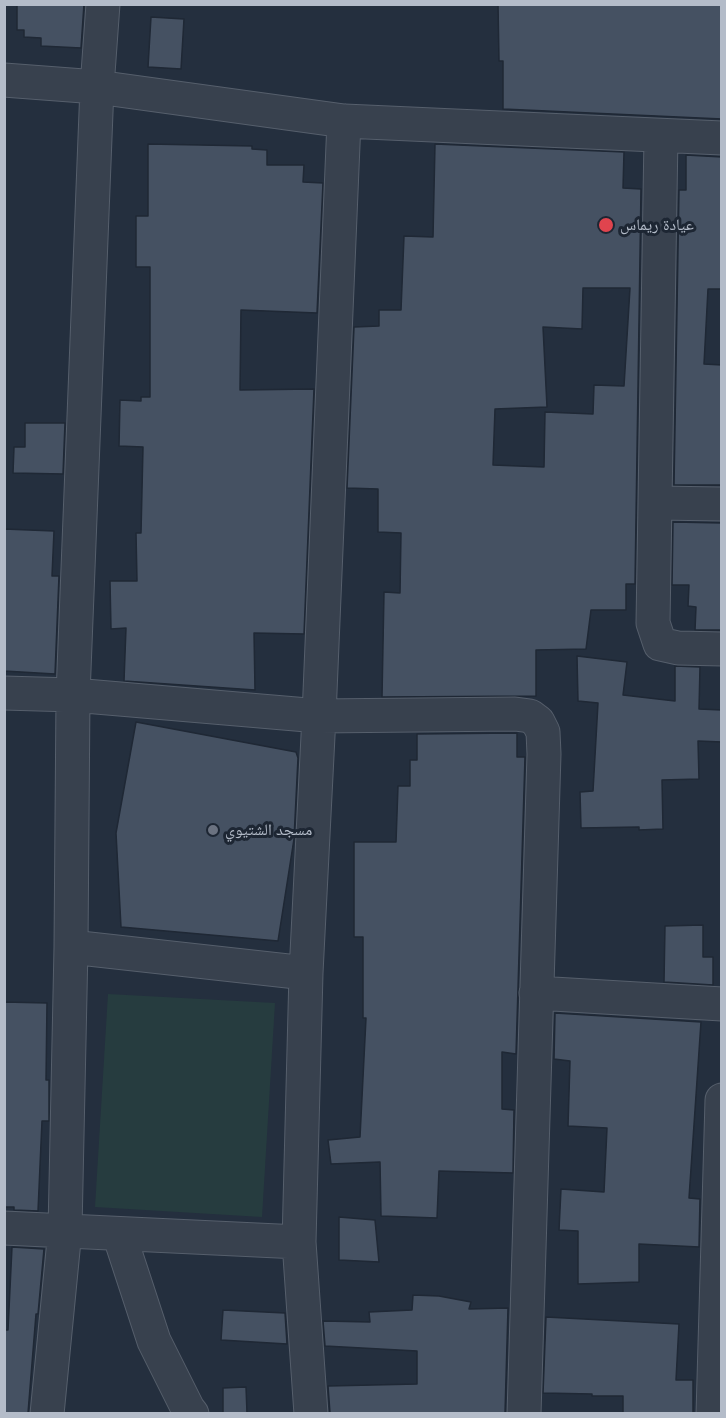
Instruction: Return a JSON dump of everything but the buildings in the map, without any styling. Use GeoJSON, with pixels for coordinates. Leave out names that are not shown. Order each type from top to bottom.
{"type":"FeatureCollection","features":[{"type":"Feature","properties":{"kind":"street"},"geometry":{"type":"LineString","coordinates":[[47,1413],[65,1230],[73,695],[97,87],[103,4]]}},
{"type":"Feature","properties":{"kind":"street"},"geometry":{"type":"LineString","coordinates":[[4,80],[97,87],[344,121],[722,138]]}},
{"type":"Feature","properties":{"kind":"street"},"geometry":{"type":"LineString","coordinates":[[311,1413],[299,1242],[306,973],[344,121]]}},
{"type":"Feature","properties":{"kind":"street"},"geometry":{"type":"LineString","coordinates":[[661,136],[657,503],[653,623],[660,644],[678,648],[722,648]]}},
{"type":"Feature","properties":{"kind":"street"},"geometry":{"type":"LineString","coordinates":[[657,503],[722,504]]}},
{"type":"Feature","properties":{"kind":"street"},"geometry":{"type":"LineString","coordinates":[[4,693],[73,695],[319,716],[515,714],[530,716],[538,722],[543,732],[544,754],[524,1413]]}},
{"type":"Feature","properties":{"kind":"street"},"geometry":{"type":"LineString","coordinates":[[71,947],[306,973]]}},
{"type":"Feature","properties":{"kind":"street"},"geometry":{"type":"LineString","coordinates":[[536,993],[722,1004]]}},
{"type":"Feature","properties":{"kind":"street"},"geometry":{"type":"LineString","coordinates":[[713,1413],[722,1100]]}},
{"type":"Feature","properties":{"kind":"street"},"geometry":{"type":"LineString","coordinates":[[4,1228],[299,1242]]}},
{"type":"Feature","properties":{"kind":"street"},"geometry":{"type":"LineString","coordinates":[[119,1234],[154,1341],[192,1413]]}},
{"type":"Feature","properties":{"kind":"green space"},"geometry":{"type":"Polygon","coordinates":[[[108,994],[275,1003],[262,1217],[95,1207],[108,994]]]}},
{"type":"Feature","properties":{"kind":"place","name":"عيادة ريماس"},"geometry":{"type":"Point","coordinates":[606,225]}},
{"type":"Feature","properties":{"kind":"place","name":"مسجد الشتيوي"},"geometry":{"type":"Point","coordinates":[213,830]}}]}
